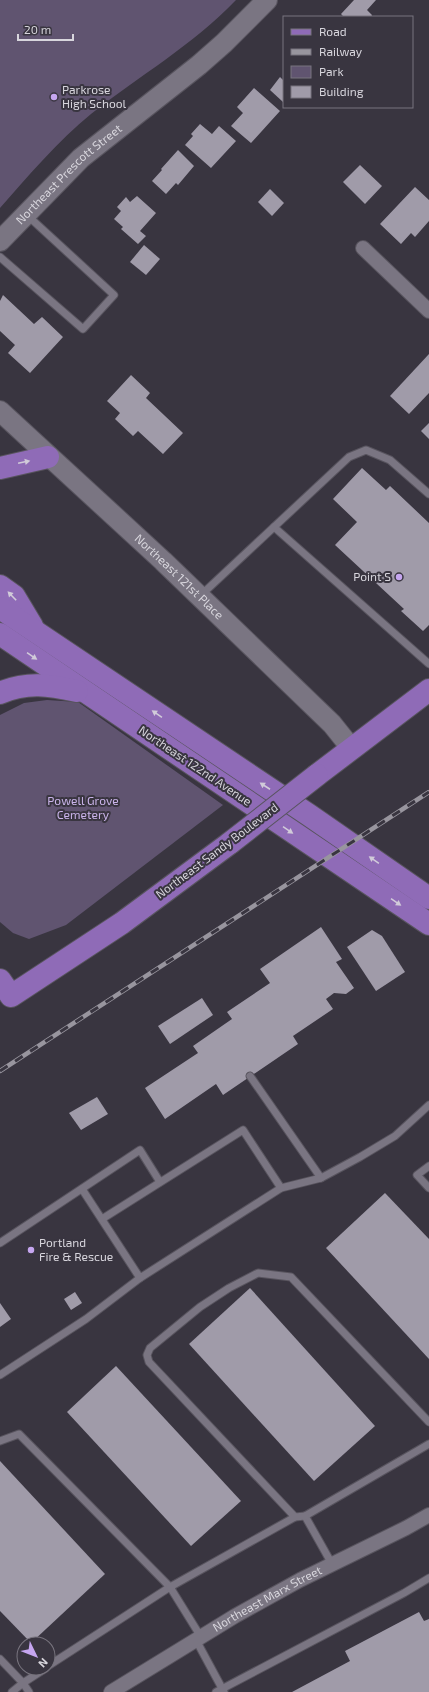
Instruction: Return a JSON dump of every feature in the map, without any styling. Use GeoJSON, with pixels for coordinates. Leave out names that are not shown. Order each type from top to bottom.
{"type":"FeatureCollection","features":[{"type":"Feature","properties":{"kind":"main road"},"geometry":{"type":"LineString","coordinates":[[0,468],[48,457]]}},
{"type":"Feature","properties":{"kind":"main road"},"geometry":{"type":"LineString","coordinates":[[0,586],[14,596],[36,633]]}},
{"type":"Feature","properties":{"kind":"main road","name":"Northeast 122nd Avenue"},"geometry":{"type":"LineString","coordinates":[[0,608],[309,815],[429,898]]}},
{"type":"Feature","properties":{"kind":"main road","name":"Northeast 122nd Avenue"},"geometry":{"type":"LineString","coordinates":[[0,634],[429,924]]}},
{"type":"Feature","properties":{"kind":"main road"},"geometry":{"type":"LineString","coordinates":[[0,693],[25,686],[48,685],[88,694]]}},
{"type":"Feature","properties":{"kind":"main road","name":"Northeast Sandy Boulevard"},"geometry":{"type":"LineString","coordinates":[[4,993],[122,923],[230,843],[429,690]]}},
{"type":"Feature","properties":{"kind":"street","name":"Northeast Prescott Street"},"geometry":{"type":"LineString","coordinates":[[0,241],[81,158],[199,65],[224,43],[267,0]]}},
{"type":"Feature","properties":{"kind":"street"},"geometry":{"type":"LineString","coordinates":[[363,248],[429,311]]}},
{"type":"Feature","properties":{"kind":"street","name":"Northeast 121st Place"},"geometry":{"type":"LineString","coordinates":[[0,411],[48,457],[163,561],[332,724],[352,749]]}},
{"type":"Feature","properties":{"kind":"street","name":"Northeast Marx Street"},"geometry":{"type":"LineString","coordinates":[[111,1692],[198,1638],[300,1580],[406,1528],[429,1515]]}},
{"type":"Feature","properties":{"kind":"lane"},"geometry":{"type":"LineString","coordinates":[[0,257],[83,329],[114,295],[26,214]]}},
{"type":"Feature","properties":{"kind":"lane"},"geometry":{"type":"LineString","coordinates":[[199,597],[349,457],[366,450],[390,460],[429,494]]}},
{"type":"Feature","properties":{"kind":"lane"},"geometry":{"type":"LineString","coordinates":[[274,527],[429,664]]}},
{"type":"Feature","properties":{"kind":"lane"},"geometry":{"type":"LineString","coordinates":[[250,1076],[321,1178]]}},
{"type":"Feature","properties":{"kind":"lane"},"geometry":{"type":"LineString","coordinates":[[0,1375],[86,1319],[140,1278],[281,1188],[321,1178],[360,1157],[395,1136],[429,1105]]}},
{"type":"Feature","properties":{"kind":"lane"},"geometry":{"type":"LineString","coordinates":[[102,1219],[243,1130],[281,1188]]}},
{"type":"Feature","properties":{"kind":"lane"},"geometry":{"type":"LineString","coordinates":[[0,1243],[140,1150],[160,1182]]}},
{"type":"Feature","properties":{"kind":"lane"},"geometry":{"type":"LineString","coordinates":[[429,1166],[417,1175],[429,1188]]}},
{"type":"Feature","properties":{"kind":"lane"},"geometry":{"type":"LineString","coordinates":[[82,1189],[140,1278]]}},
{"type":"Feature","properties":{"kind":"lane"},"geometry":{"type":"LineString","coordinates":[[295,1517],[149,1362],[147,1355],[150,1348],[200,1307],[229,1288],[258,1273],[291,1277],[429,1422]]}},
{"type":"Feature","properties":{"kind":"lane"},"geometry":{"type":"LineString","coordinates":[[0,1441],[19,1434],[170,1587],[198,1638],[221,1691],[404,1593],[429,1578]]}},
{"type":"Feature","properties":{"kind":"lane"},"geometry":{"type":"LineString","coordinates":[[56,1661],[170,1587],[295,1517],[305,1516],[429,1444]]}},
{"type":"Feature","properties":{"kind":"lane"},"geometry":{"type":"LineString","coordinates":[[305,1516],[332,1564]]}},
{"type":"Feature","properties":{"kind":"lane"},"geometry":{"type":"LineString","coordinates":[[0,1659],[23,1683],[29,1692]]}},
{"type":"Feature","properties":{"kind":"lane"},"geometry":{"type":"LineString","coordinates":[[12,1692],[34,1676]]}},
{"type":"Feature","properties":{"kind":"green space","name":"Parkrose High School"},"geometry":{"type":"Polygon","coordinates":[[[0,0],[236,0],[184,46],[109,100],[79,124],[44,159],[0,208],[0,0]]]}},
{"type":"Feature","properties":{"kind":"green space","name":"Powell Grove Cemetery"},"geometry":{"type":"Polygon","coordinates":[[[47,700],[78,702],[223,805],[66,925],[29,939],[13,933],[0,922],[0,715],[24,703],[47,700]]]}},
{"type":"Feature","properties":{"kind":"building"},"geometry":{"type":"Polygon","coordinates":[[[354,0],[376,0],[367,10],[372,16],[343,16],[341,14],[354,0]]]}},
{"type":"Feature","properties":{"kind":"building"},"geometry":{"type":"Polygon","coordinates":[[[280,77],[283,80],[283,102],[270,90],[280,77]]]}},
{"type":"Feature","properties":{"kind":"building"},"geometry":{"type":"Polygon","coordinates":[[[254,88],[280,111],[251,143],[231,126],[243,113],[237,107],[254,88]]]}},
{"type":"Feature","properties":{"kind":"building"},"geometry":{"type":"Polygon","coordinates":[[[200,124],[212,134],[219,126],[236,141],[211,168],[185,145],[193,136],[191,134],[200,124]]]}},
{"type":"Feature","properties":{"kind":"building"},"geometry":{"type":"Polygon","coordinates":[[[178,150],[194,166],[178,185],[176,183],[166,194],[152,181],[178,150]]]}},
{"type":"Feature","properties":{"kind":"building"},"geometry":{"type":"Polygon","coordinates":[[[360,165],[382,186],[365,204],[343,182],[360,165]]]}},
{"type":"Feature","properties":{"kind":"building"},"geometry":{"type":"Polygon","coordinates":[[[415,187],[429,200],[429,221],[415,237],[411,233],[401,244],[380,224],[415,187]]]}},
{"type":"Feature","properties":{"kind":"building"},"geometry":{"type":"Polygon","coordinates":[[[270,189],[284,203],[272,216],[258,202],[270,189]]]}},
{"type":"Feature","properties":{"kind":"building"},"geometry":{"type":"Polygon","coordinates":[[[137,196],[156,213],[140,231],[146,236],[138,244],[121,229],[123,227],[114,219],[121,211],[117,207],[126,197],[130,202],[137,196]]]}},
{"type":"Feature","properties":{"kind":"building"},"geometry":{"type":"Polygon","coordinates":[[[144,245],[160,259],[146,275],[130,262],[144,245]]]}},
{"type":"Feature","properties":{"kind":"building"},"geometry":{"type":"Polygon","coordinates":[[[3,295],[34,324],[42,317],[63,337],[30,373],[8,353],[15,345],[0,331],[0,301],[3,295]]]}},
{"type":"Feature","properties":{"kind":"building"},"geometry":{"type":"Polygon","coordinates":[[[429,354],[429,393],[409,414],[390,396],[429,354]]]}},
{"type":"Feature","properties":{"kind":"building"},"geometry":{"type":"Polygon","coordinates":[[[131,375],[150,393],[146,398],[183,433],[163,454],[138,431],[133,436],[115,419],[120,413],[107,401],[131,375]]]}},
{"type":"Feature","properties":{"kind":"building"},"geometry":{"type":"Polygon","coordinates":[[[429,423],[429,439],[421,431],[429,423]]]}},
{"type":"Feature","properties":{"kind":"building","name":"Point S"},"geometry":{"type":"Polygon","coordinates":[[[362,468],[386,490],[390,486],[429,523],[429,625],[423,631],[401,611],[404,609],[335,545],[357,522],[333,499],[362,468]]]}},
{"type":"Feature","properties":{"kind":"building"},"geometry":{"type":"Polygon","coordinates":[[[321,927],[342,959],[336,962],[354,988],[346,994],[334,993],[326,999],[333,1009],[293,1036],[298,1044],[223,1095],[216,1084],[165,1119],[145,1088],[198,1053],[193,1046],[232,1019],[227,1012],[270,983],[260,969],[321,927]]]}},
{"type":"Feature","properties":{"kind":"building"},"geometry":{"type":"Polygon","coordinates":[[[372,930],[382,936],[405,972],[376,991],[347,947],[372,930]]]}},
{"type":"Feature","properties":{"kind":"building"},"geometry":{"type":"Polygon","coordinates":[[[202,998],[213,1015],[170,1044],[158,1026],[202,998]]]}},
{"type":"Feature","properties":{"kind":"building"},"geometry":{"type":"Polygon","coordinates":[[[97,1097],[108,1114],[81,1130],[69,1113],[97,1097]]]}},
{"type":"Feature","properties":{"kind":"building"},"geometry":{"type":"Polygon","coordinates":[[[385,1193],[429,1239],[429,1359],[326,1248],[385,1193]]]}},
{"type":"Feature","properties":{"kind":"building"},"geometry":{"type":"Polygon","coordinates":[[[250,1288],[375,1426],[314,1481],[189,1344],[250,1288]]]}},
{"type":"Feature","properties":{"kind":"building"},"geometry":{"type":"Polygon","coordinates":[[[75,1292],[82,1303],[71,1310],[64,1299],[75,1292]]]}},
{"type":"Feature","properties":{"kind":"building"},"geometry":{"type":"Polygon","coordinates":[[[0,1303],[11,1319],[0,1327],[0,1303]]]}},
{"type":"Feature","properties":{"kind":"building"},"geometry":{"type":"Polygon","coordinates":[[[116,1366],[241,1501],[191,1546],[67,1412],[116,1366]]]}},
{"type":"Feature","properties":{"kind":"building"},"geometry":{"type":"Polygon","coordinates":[[[0,1461],[105,1574],[39,1636],[24,1636],[0,1611],[0,1461]]]}},
{"type":"Feature","properties":{"kind":"building"},"geometry":{"type":"Polygon","coordinates":[[[419,1612],[424,1621],[429,1619],[429,1692],[292,1692],[350,1661],[345,1651],[419,1612]]]}},
{"type":"Feature","properties":{"kind":"railway"},"geometry":{"type":"LineString","coordinates":[[0,1071],[429,792]]}},
{"type":"Feature","properties":{"kind":"place","name":"Parkrose High School"},"geometry":{"type":"Point","coordinates":[54,97]}},
{"type":"Feature","properties":{"kind":"place","name":"Point S"},"geometry":{"type":"Point","coordinates":[399,577]}},
{"type":"Feature","properties":{"kind":"place","name":"Portland Fire & Rescue"},"geometry":{"type":"Point","coordinates":[31,1250]}}]}
